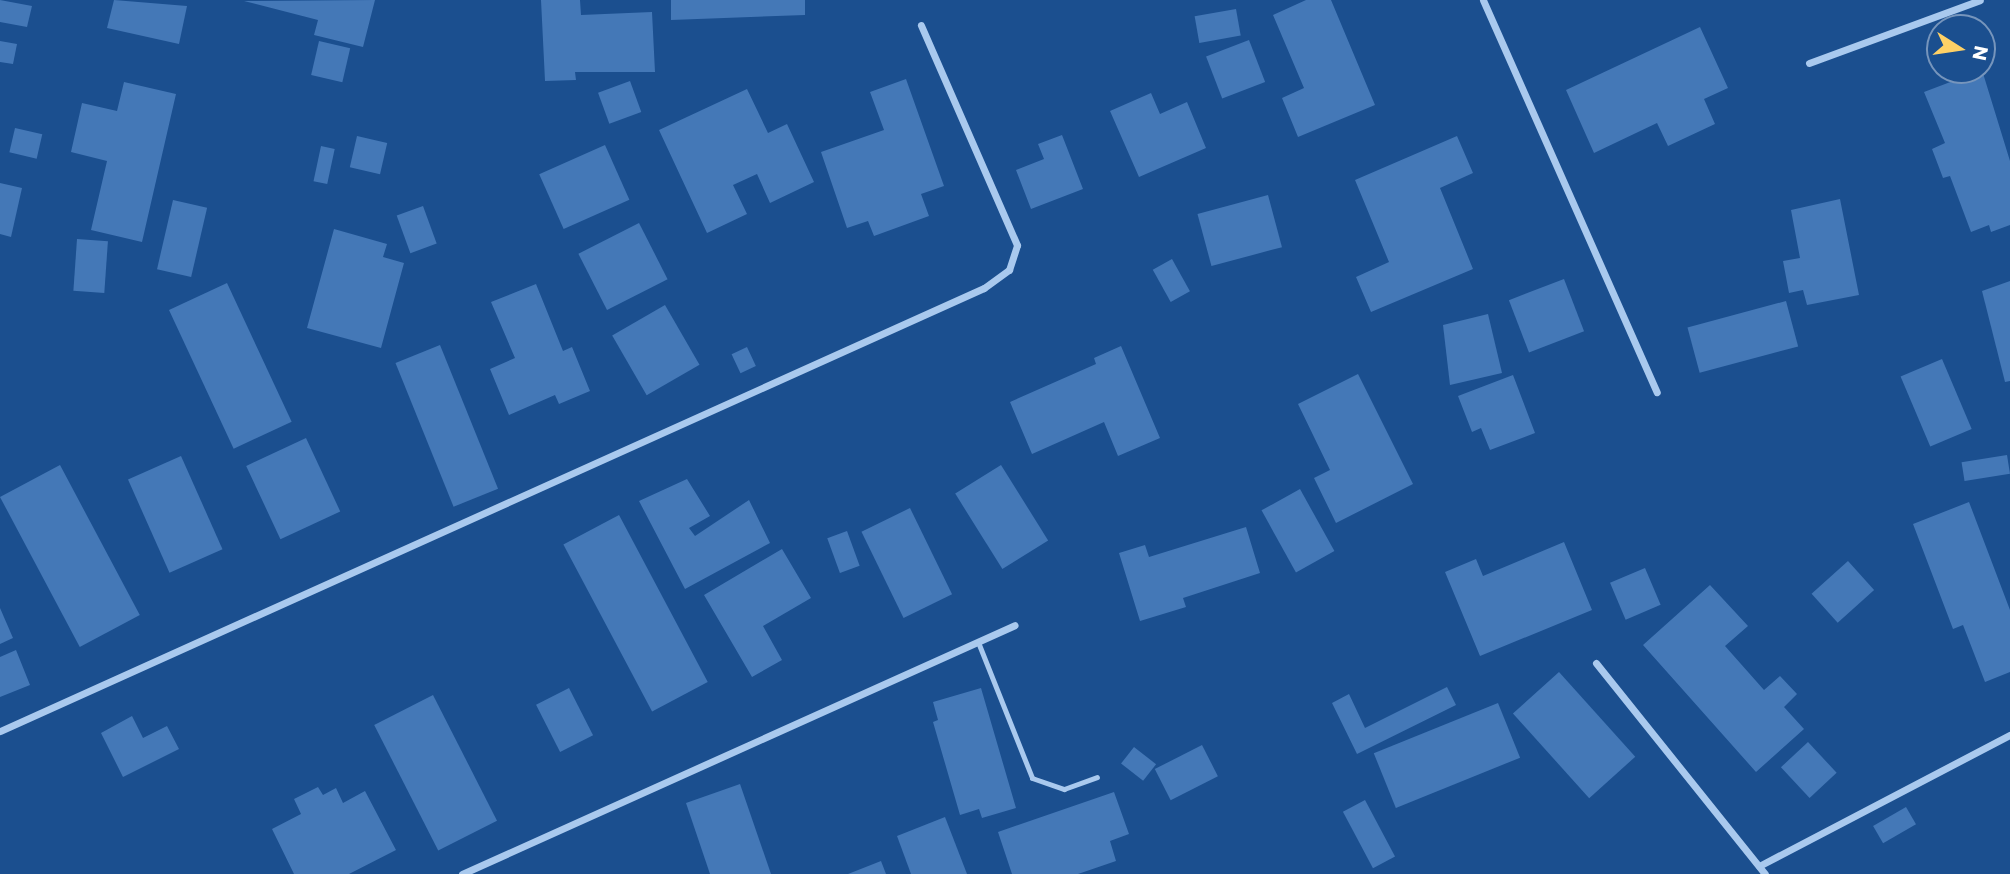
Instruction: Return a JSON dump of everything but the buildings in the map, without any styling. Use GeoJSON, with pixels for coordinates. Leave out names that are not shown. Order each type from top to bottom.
{"type":"FeatureCollection","features":[{"type":"Feature","properties":{"kind":"street"},"geometry":{"type":"LineString","coordinates":[[1483,0],[1657,392]]}},
{"type":"Feature","properties":{"kind":"street"},"geometry":{"type":"LineString","coordinates":[[1808,63],[1980,0]]}},
{"type":"Feature","properties":{"kind":"street"},"geometry":{"type":"LineString","coordinates":[[0,731],[984,288],[1009,270],[1017,245],[921,26]]}},
{"type":"Feature","properties":{"kind":"street"},"geometry":{"type":"LineString","coordinates":[[462,874],[1015,625]]}},
{"type":"Feature","properties":{"kind":"street"},"geometry":{"type":"LineString","coordinates":[[1596,663],[1765,874]]}},
{"type":"Feature","properties":{"kind":"street"},"geometry":{"type":"LineString","coordinates":[[1759,866],[2010,735]]}},
{"type":"Feature","properties":{"kind":"lane"},"geometry":{"type":"LineString","coordinates":[[978,642],[1032,778],[1064,789],[1097,777]]}}]}
